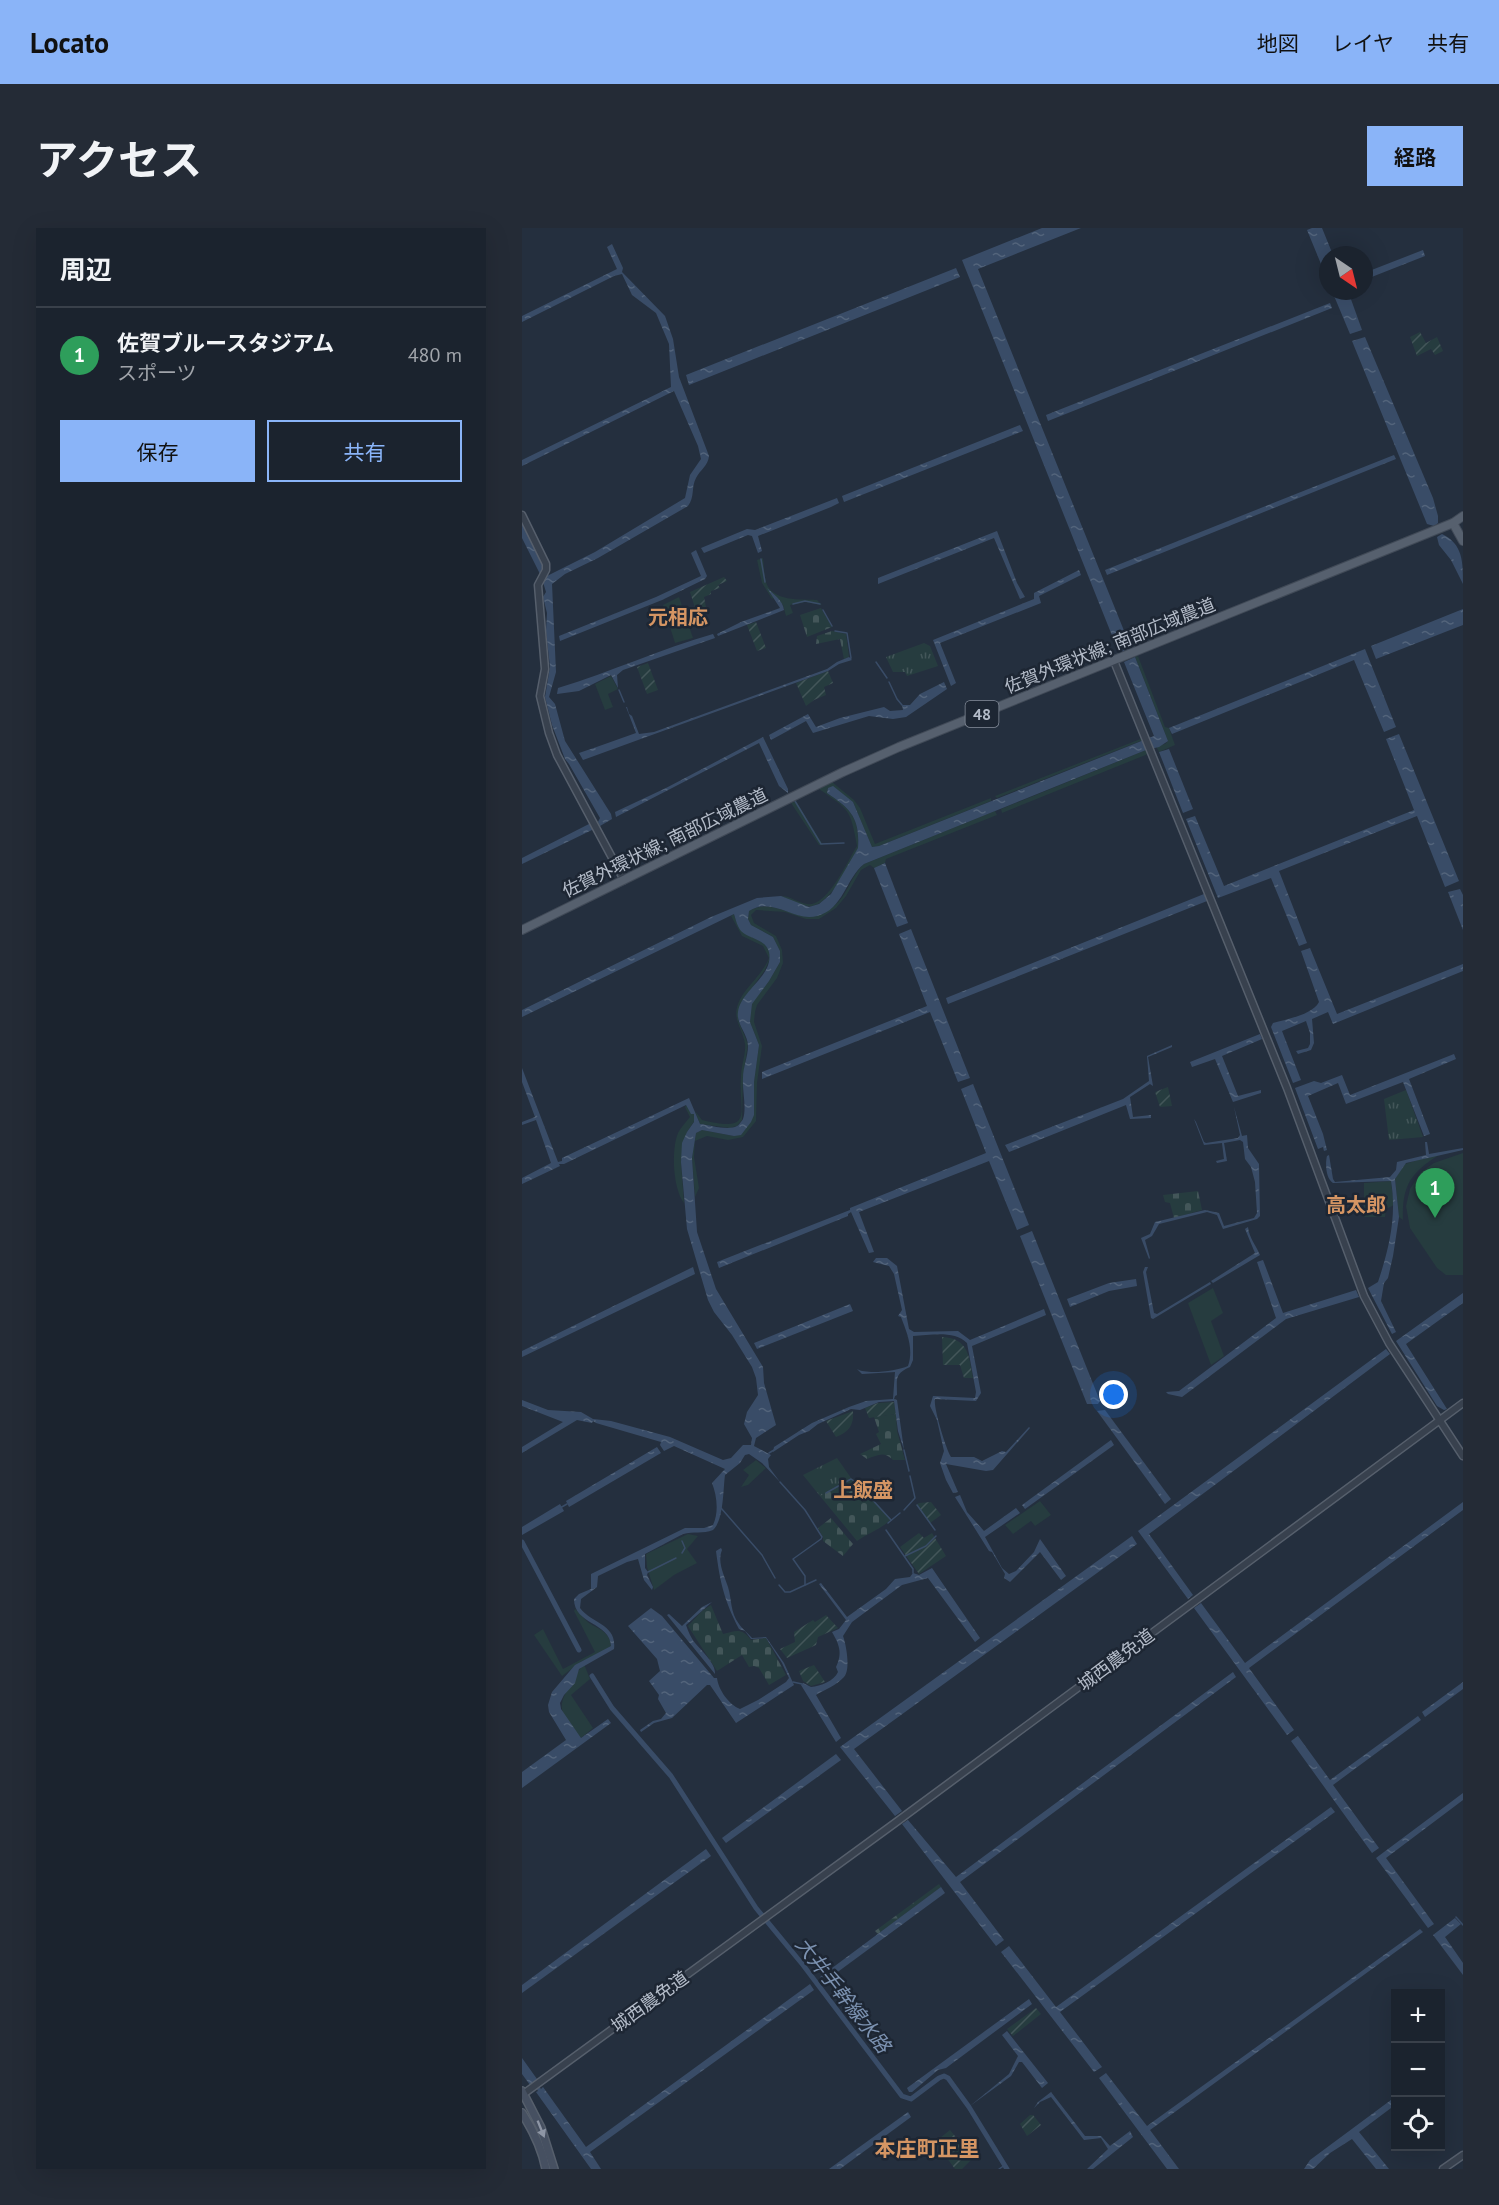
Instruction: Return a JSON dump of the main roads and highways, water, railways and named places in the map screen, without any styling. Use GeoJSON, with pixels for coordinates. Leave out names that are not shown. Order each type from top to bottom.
{"type":"FeatureCollection","features":[{"type":"Feature","properties":{"kind":"main road","name":"48"},"geometry":{"type":"LineString","coordinates":[[1453,523],[1463,516]]}},
{"type":"Feature","properties":{"kind":"main road"},"geometry":{"type":"LineString","coordinates":[[1453,523],[1463,541]]}},
{"type":"Feature","properties":{"kind":"main road","name":"佐賀外環状線; 南部広域農道"},"geometry":{"type":"LineString","coordinates":[[522,930],[862,764],[1453,523]]}},
{"type":"Feature","properties":{"kind":"main road"},"geometry":{"type":"LineString","coordinates":[[523,2093],[541,2128],[554,2169]]}},
{"type":"Feature","properties":{"kind":"main road"},"geometry":{"type":"LineString","coordinates":[[522,2112],[533,2130],[543,2154],[546,2169]]}},
{"type":"Feature","properties":{"kind":"water"},"geometry":{"type":"Polygon","coordinates":[[[1042,228],[1081,228],[978,269],[1131,648],[1119,653],[962,260],[1042,228]]]}},
{"type":"Feature","properties":{"kind":"water"},"geometry":{"type":"Polygon","coordinates":[[[1322,228],[1329,246],[1319,246],[1319,259],[1307,230],[1322,228]]]}},
{"type":"Feature","properties":{"kind":"water"},"geometry":{"type":"Polygon","coordinates":[[[612,244],[623,268],[622,272],[665,316],[673,339],[679,377],[709,456],[695,481],[692,499],[688,506],[598,558],[565,574],[552,584],[556,672],[549,697],[555,704],[565,741],[611,814],[612,819],[600,826],[598,822],[600,818],[565,759],[552,725],[545,697],[550,667],[546,631],[547,613],[543,597],[546,592],[543,582],[547,576],[595,552],[685,498],[690,475],[701,459],[698,446],[674,391],[522,466],[522,460],[671,387],[669,344],[656,313],[632,295],[622,274],[522,322],[522,316],[617,269],[607,247],[612,244]]]}},
{"type":"Feature","properties":{"kind":"water"},"geometry":{"type":"Polygon","coordinates":[[[1423,250],[1425,256],[1373,276],[1373,269],[1423,250]]]}},
{"type":"Feature","properties":{"kind":"water"},"geometry":{"type":"Polygon","coordinates":[[[956,268],[960,277],[689,385],[686,375],[956,268]]]}},
{"type":"Feature","properties":{"kind":"water"},"geometry":{"type":"Polygon","coordinates":[[[1336,300],[1351,300],[1362,330],[1350,334],[1336,300]]]}},
{"type":"Feature","properties":{"kind":"water"},"geometry":{"type":"Polygon","coordinates":[[[1330,303],[1332,308],[1048,421],[1046,415],[1330,303]]]}},
{"type":"Feature","properties":{"kind":"water"},"geometry":{"type":"Polygon","coordinates":[[[1365,337],[1433,498],[1438,516],[1438,523],[1434,526],[1427,524],[1352,341],[1365,337]]]}},
{"type":"Feature","properties":{"kind":"water"},"geometry":{"type":"Polygon","coordinates":[[[1020,425],[1023,431],[844,502],[842,496],[1020,425]]]}},
{"type":"Feature","properties":{"kind":"water"},"geometry":{"type":"Polygon","coordinates":[[[1394,455],[1396,459],[1107,575],[1105,570],[1394,455]]]}},
{"type":"Feature","properties":{"kind":"water"},"geometry":{"type":"Polygon","coordinates":[[[837,498],[839,503],[831,507],[758,536],[762,551],[758,553],[752,536],[748,535],[704,553],[701,548],[747,529],[755,530],[837,498]]]}},
{"type":"Feature","properties":{"kind":"water"},"geometry":{"type":"Polygon","coordinates":[[[522,524],[543,566],[540,574],[522,538],[522,524]]]}},
{"type":"Feature","properties":{"kind":"water"},"geometry":{"type":"Polygon","coordinates":[[[997,531],[1017,583],[1025,597],[1020,599],[994,538],[878,584],[878,578],[997,531]]]}},
{"type":"Feature","properties":{"kind":"water"},"geometry":{"type":"Polygon","coordinates":[[[1442,534],[1458,548],[1462,561],[1463,584],[1451,560],[1439,545],[1437,537],[1442,534]]]}},
{"type":"Feature","properties":{"kind":"water"},"geometry":{"type":"Polygon","coordinates":[[[696,550],[707,576],[705,579],[662,600],[560,641],[559,636],[656,597],[701,576],[691,553],[696,550]]]}},
{"type":"Feature","properties":{"kind":"water"},"geometry":{"type":"Polygon","coordinates":[[[1079,570],[1081,575],[1039,596],[1041,603],[940,643],[956,683],[951,686],[933,640],[1034,599],[1034,593],[1079,570]]]}},
{"type":"Feature","properties":{"kind":"water"},"geometry":{"type":"Polygon","coordinates":[[[767,588],[780,600],[784,610],[718,636],[717,634],[741,622],[780,608],[767,588]]]}},
{"type":"Feature","properties":{"kind":"water"},"geometry":{"type":"Polygon","coordinates":[[[1463,609],[1463,625],[1376,659],[1371,646],[1463,609]]]}},
{"type":"Feature","properties":{"kind":"water"},"geometry":{"type":"Polygon","coordinates":[[[713,634],[715,638],[623,670],[617,675],[618,688],[611,675],[579,691],[557,694],[558,688],[713,634]]]}},
{"type":"Feature","properties":{"kind":"water"},"geometry":{"type":"Polygon","coordinates":[[[1365,649],[1396,727],[1384,732],[1354,660],[1172,734],[1169,728],[1365,649]]]}},
{"type":"Feature","properties":{"kind":"water"},"geometry":{"type":"Polygon","coordinates":[[[849,657],[852,660],[828,671],[583,760],[579,753],[636,733],[626,707],[639,734],[654,732],[827,669],[849,657]]]}},
{"type":"Feature","properties":{"kind":"water"},"geometry":{"type":"Polygon","coordinates":[[[1135,657],[1168,741],[1159,747],[1146,750],[864,864],[853,877],[839,901],[826,913],[808,917],[766,906],[749,911],[748,919],[751,925],[773,937],[780,951],[780,962],[752,1004],[750,1022],[759,1045],[754,1082],[754,1115],[741,1135],[734,1136],[702,1130],[696,1133],[692,1158],[697,1232],[716,1289],[763,1367],[764,1383],[776,1425],[756,1438],[754,1446],[771,1455],[768,1459],[769,1467],[780,1482],[762,1463],[749,1454],[745,1455],[740,1463],[725,1475],[721,1512],[713,1530],[683,1534],[645,1554],[645,1568],[653,1587],[652,1590],[644,1580],[638,1559],[598,1576],[597,1587],[581,1599],[580,1608],[608,1629],[612,1634],[614,1649],[579,1669],[575,1683],[560,1703],[561,1709],[581,1738],[608,1719],[611,1723],[522,1788],[522,1772],[566,1740],[549,1712],[548,1705],[552,1692],[575,1665],[611,1646],[605,1632],[580,1614],[574,1599],[591,1589],[591,1574],[685,1528],[704,1528],[713,1525],[717,1504],[712,1483],[725,1469],[674,1446],[664,1451],[660,1445],[661,1442],[593,1421],[592,1423],[577,1420],[522,1453],[522,1447],[563,1422],[522,1406],[522,1400],[548,1410],[581,1412],[593,1419],[611,1421],[670,1437],[723,1460],[731,1458],[743,1445],[751,1445],[752,1438],[744,1424],[747,1412],[758,1395],[752,1367],[708,1300],[687,1229],[681,1162],[682,1143],[694,1122],[694,1114],[691,1114],[686,1105],[564,1164],[559,1164],[560,1166],[522,1184],[522,1178],[551,1163],[536,1120],[522,1125],[522,1122],[535,1117],[522,1082],[522,1068],[558,1162],[562,1161],[562,1158],[689,1098],[700,1124],[724,1128],[738,1126],[744,1115],[743,1074],[748,1046],[738,1012],[740,1004],[767,968],[769,952],[764,944],[741,931],[734,914],[522,1017],[522,1010],[711,917],[757,898],[781,896],[809,907],[819,904],[831,894],[858,848],[857,829],[852,815],[827,793],[828,788],[833,786],[853,802],[872,847],[879,846],[1154,736],[1124,662],[1135,657]]]}},
{"type":"Feature","properties":{"kind":"water"},"geometry":{"type":"Polygon","coordinates":[[[944,682],[947,689],[906,717],[893,719],[869,716],[813,733],[806,721],[771,740],[769,735],[808,714],[816,727],[840,718],[884,707],[890,711],[903,710],[902,705],[910,705],[920,694],[944,682]]]}},
{"type":"Feature","properties":{"kind":"water"},"geometry":{"type":"Polygon","coordinates":[[[1399,734],[1459,881],[1445,887],[1417,816],[1279,871],[1307,943],[1299,946],[1271,878],[1218,898],[1186,819],[1195,816],[1224,886],[1414,810],[1386,739],[1399,734]]]}},
{"type":"Feature","properties":{"kind":"water"},"geometry":{"type":"Polygon","coordinates":[[[763,737],[788,793],[779,786],[759,743],[616,817],[615,812],[763,737]]]}},
{"type":"Feature","properties":{"kind":"water"},"geometry":{"type":"Polygon","coordinates":[[[1169,749],[1193,809],[1183,813],[1159,752],[1169,749]]]}},
{"type":"Feature","properties":{"kind":"water"},"geometry":{"type":"Polygon","coordinates":[[[591,823],[594,829],[522,864],[522,858],[591,823]]]}},
{"type":"Feature","properties":{"kind":"water"},"geometry":{"type":"Polygon","coordinates":[[[885,863],[908,923],[897,927],[874,868],[885,863]]]}},
{"type":"Feature","properties":{"kind":"water"},"geometry":{"type":"Polygon","coordinates":[[[1460,889],[1463,895],[1463,930],[1448,892],[1460,889]]]}},
{"type":"Feature","properties":{"kind":"water"},"geometry":{"type":"Polygon","coordinates":[[[1204,894],[1207,901],[948,1004],[946,998],[1204,894]]]}},
{"type":"Feature","properties":{"kind":"water"},"geometry":{"type":"Polygon","coordinates":[[[911,929],[970,1078],[958,1082],[930,1012],[762,1079],[762,1072],[927,1006],[899,934],[911,929]]]}},
{"type":"Feature","properties":{"kind":"water"},"geometry":{"type":"Polygon","coordinates":[[[1310,948],[1337,1014],[1463,964],[1463,971],[1333,1024],[1328,1012],[1312,1019],[1314,1043],[1311,1050],[1298,1054],[1296,1051],[1308,1048],[1310,1044],[1310,1033],[1306,1021],[1282,1031],[1301,1080],[1293,1083],[1271,1027],[1273,1023],[1311,1010],[1319,1002],[1301,951],[1310,948]]]}},
{"type":"Feature","properties":{"kind":"water"},"geometry":{"type":"Polygon","coordinates":[[[1260,1034],[1262,1039],[1222,1056],[1238,1096],[1261,1090],[1261,1093],[1233,1102],[1215,1059],[1192,1067],[1190,1062],[1260,1034]]]}},
{"type":"Feature","properties":{"kind":"water"},"geometry":{"type":"Polygon","coordinates":[[[1172,1045],[1148,1057],[1153,1086],[1150,1084],[1130,1097],[1133,1117],[1151,1115],[1151,1118],[1130,1119],[1126,1105],[1009,1152],[1005,1145],[1123,1099],[1149,1081],[1147,1056],[1172,1045]]]}},
{"type":"Feature","properties":{"kind":"water"},"geometry":{"type":"Polygon","coordinates":[[[1454,1054],[1456,1059],[1409,1079],[1430,1134],[1424,1136],[1403,1082],[1346,1104],[1338,1083],[1308,1096],[1327,1150],[1324,1151],[1323,1147],[1318,1149],[1295,1088],[1314,1081],[1321,1083],[1342,1075],[1350,1095],[1454,1054]]]}},
{"type":"Feature","properties":{"kind":"water"},"geometry":{"type":"Polygon","coordinates":[[[973,1084],[1029,1225],[1017,1230],[989,1161],[859,1212],[874,1252],[869,1253],[851,1212],[848,1216],[719,1268],[717,1262],[986,1153],[961,1089],[973,1084]]]}},
{"type":"Feature","properties":{"kind":"water"},"geometry":{"type":"Polygon","coordinates":[[[1234,1107],[1242,1136],[1247,1135],[1248,1148],[1259,1164],[1260,1216],[1257,1219],[1223,1229],[1217,1215],[1207,1212],[1159,1224],[1152,1236],[1145,1240],[1149,1259],[1141,1238],[1150,1234],[1155,1222],[1205,1210],[1219,1213],[1224,1226],[1254,1218],[1257,1213],[1255,1182],[1251,1167],[1245,1159],[1243,1142],[1240,1140],[1224,1143],[1227,1161],[1217,1163],[1216,1161],[1224,1159],[1222,1143],[1204,1145],[1194,1119],[1206,1143],[1238,1138],[1240,1135],[1234,1107]]]}},
{"type":"Feature","properties":{"kind":"water"},"geometry":{"type":"Polygon","coordinates":[[[1425,1142],[1427,1142],[1429,1154],[1463,1148],[1463,1150],[1406,1163],[1395,1179],[1399,1217],[1393,1256],[1381,1301],[1396,1332],[1392,1334],[1368,1288],[1378,1282],[1389,1245],[1393,1207],[1391,1181],[1333,1183],[1327,1175],[1326,1159],[1329,1155],[1335,1182],[1390,1177],[1396,1170],[1397,1162],[1426,1155],[1425,1142]]]}},
{"type":"Feature","properties":{"kind":"water"},"geometry":{"type":"Polygon","coordinates":[[[1248,1227],[1260,1255],[1213,1283],[1211,1281],[1255,1253],[1245,1229],[1248,1227]]]}},
{"type":"Feature","properties":{"kind":"water"},"geometry":{"type":"Polygon","coordinates":[[[1032,1231],[1100,1401],[1098,1404],[1087,1404],[1020,1236],[1032,1231]]]}},
{"type":"Feature","properties":{"kind":"water"},"geometry":{"type":"Polygon","coordinates":[[[876,1258],[887,1258],[897,1266],[909,1329],[914,1332],[958,1331],[970,1340],[1044,1309],[1046,1315],[972,1346],[981,1393],[976,1401],[935,1399],[940,1428],[951,1457],[974,1457],[982,1461],[1002,1451],[1006,1452],[1030,1428],[993,1470],[986,1471],[946,1464],[958,1492],[953,1493],[940,1463],[944,1451],[937,1420],[930,1406],[933,1396],[975,1398],[976,1392],[967,1343],[956,1336],[934,1334],[913,1336],[913,1360],[910,1367],[899,1375],[897,1395],[894,1399],[897,1400],[904,1450],[898,1431],[894,1401],[879,1402],[860,1410],[851,1409],[818,1424],[773,1452],[774,1447],[812,1423],[866,1401],[893,1399],[895,1372],[862,1374],[857,1369],[882,1372],[908,1366],[910,1360],[907,1335],[901,1317],[898,1316],[902,1310],[894,1274],[889,1266],[873,1262],[876,1258]]]}},
{"type":"Feature","properties":{"kind":"water"},"geometry":{"type":"Polygon","coordinates":[[[1263,1260],[1283,1313],[1356,1290],[1359,1297],[1286,1319],[1182,1397],[1168,1394],[1166,1392],[1179,1391],[1276,1318],[1257,1262],[1263,1260]]]}},
{"type":"Feature","properties":{"kind":"water"},"geometry":{"type":"Polygon","coordinates":[[[693,1267],[695,1274],[522,1357],[522,1351],[693,1267]]]}},
{"type":"Feature","properties":{"kind":"water"},"geometry":{"type":"Polygon","coordinates":[[[1145,1267],[1148,1267],[1146,1272],[1154,1313],[1157,1314],[1210,1282],[1211,1284],[1153,1319],[1143,1272],[1145,1267]]]}},
{"type":"Feature","properties":{"kind":"water"},"geometry":{"type":"Polygon","coordinates":[[[1136,1279],[1137,1286],[1109,1291],[1070,1307],[1067,1299],[1109,1283],[1136,1279]]]}},
{"type":"Feature","properties":{"kind":"water"},"geometry":{"type":"Polygon","coordinates":[[[1463,1293],[1463,1303],[1406,1344],[1447,1409],[1444,1410],[1437,1406],[1396,1341],[1463,1293]]]}},
{"type":"Feature","properties":{"kind":"water"},"geometry":{"type":"Polygon","coordinates":[[[850,1304],[853,1311],[757,1349],[754,1343],[850,1304]]]}},
{"type":"Feature","properties":{"kind":"water"},"geometry":{"type":"Polygon","coordinates":[[[1386,1349],[1390,1354],[1149,1534],[1193,1595],[1188,1599],[1138,1531],[1386,1349]]]}},
{"type":"Feature","properties":{"kind":"water"},"geometry":{"type":"Polygon","coordinates":[[[1105,1410],[1171,1499],[1165,1504],[1097,1411],[1105,1410]]]}},
{"type":"Feature","properties":{"kind":"water"},"geometry":{"type":"Polygon","coordinates":[[[1111,1440],[1114,1445],[1025,1509],[1022,1505],[1111,1440]]]}},
{"type":"Feature","properties":{"kind":"water"},"geometry":{"type":"Polygon","coordinates":[[[657,1447],[661,1453],[569,1507],[566,1501],[657,1447]]]}},
{"type":"Feature","properties":{"kind":"water"},"geometry":{"type":"Polygon","coordinates":[[[960,1495],[967,1512],[984,1531],[1016,1508],[1020,1513],[985,1537],[1002,1568],[1009,1574],[1016,1571],[1034,1552],[1040,1539],[1066,1576],[1061,1580],[1040,1552],[1010,1582],[1004,1578],[1005,1574],[992,1552],[989,1551],[955,1497],[960,1495]]]}},
{"type":"Feature","properties":{"kind":"water"},"geometry":{"type":"Polygon","coordinates":[[[1463,1502],[1463,1510],[1249,1668],[1294,1730],[1287,1735],[1194,1608],[1201,1603],[1245,1663],[1463,1502]]]}},
{"type":"Feature","properties":{"kind":"water"},"geometry":{"type":"Polygon","coordinates":[[[560,1504],[564,1511],[522,1535],[522,1527],[560,1504]]]}},
{"type":"Feature","properties":{"kind":"water"},"geometry":{"type":"Polygon","coordinates":[[[1132,1536],[1137,1544],[854,1749],[902,1811],[895,1816],[840,1747],[1132,1536]]]}},
{"type":"Feature","properties":{"kind":"water"},"geometry":{"type":"Polygon","coordinates":[[[721,1548],[720,1559],[733,1610],[736,1619],[745,1631],[739,1629],[721,1582],[716,1551],[721,1548]]]}},
{"type":"Feature","properties":{"kind":"water"},"geometry":{"type":"Polygon","coordinates":[[[932,1568],[980,1638],[975,1642],[928,1578],[902,1585],[852,1622],[843,1636],[847,1657],[846,1674],[838,1682],[816,1695],[841,1738],[836,1742],[801,1685],[803,1683],[811,1687],[823,1684],[834,1678],[838,1672],[836,1667],[839,1649],[832,1632],[839,1629],[846,1620],[819,1584],[821,1583],[847,1617],[886,1589],[895,1579],[910,1577],[913,1573],[919,1575],[932,1568]]]}},
{"type":"Feature","properties":{"kind":"water"},"geometry":{"type":"Polygon","coordinates":[[[712,1602],[686,1625],[694,1641],[711,1662],[715,1674],[667,1615],[669,1614],[682,1626],[702,1607],[712,1602]]]}},
{"type":"Feature","properties":{"kind":"water"},"geometry":{"type":"Polygon","coordinates":[[[651,1608],[662,1616],[714,1678],[717,1678],[719,1687],[725,1696],[740,1709],[758,1700],[789,1678],[766,1638],[751,1639],[745,1631],[752,1638],[766,1637],[784,1663],[794,1685],[736,1723],[710,1685],[707,1685],[672,1718],[654,1723],[641,1732],[640,1730],[653,1721],[661,1719],[666,1713],[658,1699],[659,1695],[649,1681],[660,1671],[657,1659],[628,1626],[651,1608]]]}},
{"type":"Feature","properties":{"kind":"water"},"geometry":{"type":"Polygon","coordinates":[[[1233,1672],[1236,1677],[960,1882],[1004,1940],[996,1946],[902,1824],[908,1820],[956,1877],[1233,1672]]]}},
{"type":"Feature","properties":{"kind":"water"},"geometry":{"type":"Polygon","coordinates":[[[1463,1682],[1463,1689],[1425,1717],[1422,1712],[1463,1682]]]}},
{"type":"Feature","properties":{"kind":"water"},"geometry":{"type":"Polygon","coordinates":[[[1418,1716],[1421,1720],[1333,1785],[1379,1848],[1372,1853],[1291,1741],[1298,1736],[1330,1780],[1418,1716]]]}},
{"type":"Feature","properties":{"kind":"water"},"geometry":{"type":"Polygon","coordinates":[[[836,1754],[841,1760],[726,1843],[722,1838],[836,1754]]]}},
{"type":"Feature","properties":{"kind":"water"},"geometry":{"type":"Polygon","coordinates":[[[1463,1793],[1463,1800],[1386,1858],[1434,1924],[1428,1928],[1376,1858],[1463,1793]]]}},
{"type":"Feature","properties":{"kind":"water"},"geometry":{"type":"Polygon","coordinates":[[[1331,1807],[1335,1812],[1060,2012],[1102,2067],[1094,2072],[1001,1952],[1009,1946],[1056,2007],[1331,1807]]]}},
{"type":"Feature","properties":{"kind":"water"},"geometry":{"type":"Polygon","coordinates":[[[706,1849],[711,1856],[522,1993],[522,1985],[706,1849]]]}},
{"type":"Feature","properties":{"kind":"water"},"geometry":{"type":"Polygon","coordinates":[[[941,1887],[945,1893],[824,1982],[820,1977],[941,1887]]]}},
{"type":"Feature","properties":{"kind":"water"},"geometry":{"type":"Polygon","coordinates":[[[1455,1918],[1461,1924],[1445,1937],[1463,1963],[1463,1975],[1433,1935],[1455,1918]]]}},
{"type":"Feature","properties":{"kind":"water"},"geometry":{"type":"Polygon","coordinates":[[[1420,1929],[1423,1932],[1150,2130],[1179,2169],[1167,2169],[1099,2078],[1106,2073],[1147,2126],[1420,1929]]]}},
{"type":"Feature","properties":{"kind":"water"},"geometry":{"type":"Polygon","coordinates":[[[810,1984],[814,1990],[590,2152],[601,2169],[591,2169],[536,2092],[538,2091],[533,2083],[530,2085],[522,2074],[522,2058],[537,2079],[535,2081],[541,2089],[543,2087],[586,2147],[810,1984]]]}},
{"type":"Feature","properties":{"kind":"water"},"geometry":{"type":"Polygon","coordinates":[[[1029,1999],[1032,2004],[946,2068],[938,2070],[912,2092],[909,2092],[907,2088],[1029,1999]]]}},
{"type":"Feature","properties":{"kind":"water"},"geometry":{"type":"Polygon","coordinates":[[[1007,2031],[1048,2083],[1042,2088],[1022,2062],[1019,2062],[1011,2076],[970,2106],[1009,2074],[1018,2056],[1002,2035],[1007,2031]]]}},
{"type":"Feature","properties":{"kind":"water"},"geometry":{"type":"Polygon","coordinates":[[[1051,2092],[1085,2136],[1101,2136],[1110,2146],[1130,2131],[1133,2137],[1093,2169],[1087,2169],[1108,2149],[1101,2138],[1084,2140],[1051,2097],[1034,2108],[1038,2102],[1051,2092]]]}},
{"type":"Feature","properties":{"kind":"water"},"geometry":{"type":"Polygon","coordinates":[[[1391,2100],[1391,2108],[1359,2132],[1389,2169],[1376,2169],[1352,2139],[1330,2153],[1313,2169],[1304,2169],[1310,2160],[1391,2100]]]}},
{"type":"Feature","properties":{"kind":"water"},"geometry":{"type":"Polygon","coordinates":[[[908,2112],[911,2117],[840,2169],[829,2169],[908,2112]]]}},
{"type":"Feature","properties":{"kind":"waterway"},"geometry":{"type":"LineString","coordinates":[[761,559],[765,582]]}},
{"type":"Feature","properties":{"kind":"waterway"},"geometry":{"type":"LineString","coordinates":[[793,604],[805,601],[820,604]]}},
{"type":"Feature","properties":{"kind":"waterway"},"geometry":{"type":"LineString","coordinates":[[823,610],[832,626]]}},
{"type":"Feature","properties":{"kind":"waterway"},"geometry":{"type":"LineString","coordinates":[[835,631],[847,633],[851,658],[849,659]]}},
{"type":"Feature","properties":{"kind":"waterway"},"geometry":{"type":"LineString","coordinates":[[876,662],[887,678]]}},
{"type":"Feature","properties":{"kind":"waterway"},"geometry":{"type":"LineString","coordinates":[[889,682],[902,705]]}},
{"type":"Feature","properties":{"kind":"waterway"},"geometry":{"type":"LineString","coordinates":[[619,690],[624,702]]}},
{"type":"Feature","properties":{"kind":"waterway"},"geometry":{"type":"LineString","coordinates":[[795,801],[821,844],[844,843]]}},
{"type":"Feature","properties":{"kind":"waterway"},"geometry":{"type":"LineString","coordinates":[[769,1453],[774,1450]]}},
{"type":"Feature","properties":{"kind":"waterway"},"geometry":{"type":"LineString","coordinates":[[904,1450],[909,1471]]}},
{"type":"Feature","properties":{"kind":"waterway"},"geometry":{"type":"LineString","coordinates":[[904,1510],[915,1498],[910,1476]]}},
{"type":"Feature","properties":{"kind":"waterway"},"geometry":{"type":"LineString","coordinates":[[826,1493],[851,1479],[891,1520]]}},
{"type":"Feature","properties":{"kind":"waterway"},"geometry":{"type":"LineString","coordinates":[[780,1482],[805,1510],[822,1537],[793,1559],[805,1576],[805,1585]]}},
{"type":"Feature","properties":{"kind":"waterway"},"geometry":{"type":"LineString","coordinates":[[560,1508],[567,1504]]}},
{"type":"Feature","properties":{"kind":"waterway"},"geometry":{"type":"LineString","coordinates":[[917,1505],[935,1530]]}},
{"type":"Feature","properties":{"kind":"waterway"},"geometry":{"type":"LineString","coordinates":[[721,1508],[762,1555],[775,1578]]}},
{"type":"Feature","properties":{"kind":"waterway"},"geometry":{"type":"LineString","coordinates":[[888,1523],[900,1513]]}},
{"type":"Feature","properties":{"kind":"waterway"},"geometry":{"type":"LineString","coordinates":[[886,1530],[913,1569],[913,1573]]}},
{"type":"Feature","properties":{"kind":"waterway"},"geometry":{"type":"LineString","coordinates":[[905,1556],[926,1546],[936,1536]]}},
{"type":"Feature","properties":{"kind":"waterway"},"geometry":{"type":"LineString","coordinates":[[682,1541],[685,1548],[682,1553]]}},
{"type":"Feature","properties":{"kind":"waterway","name":"大井手幹線水路"},"geometry":{"type":"LineString","coordinates":[[522,1542],[579,1650]]}},
{"type":"Feature","properties":{"kind":"waterway"},"geometry":{"type":"LineString","coordinates":[[648,1572],[676,1558]]}},
{"type":"Feature","properties":{"kind":"waterway"},"geometry":{"type":"LineString","coordinates":[[779,1585],[785,1592],[790,1592],[816,1580]]}},
{"type":"Feature","properties":{"kind":"waterway","name":"大井手幹線水路"},"geometry":{"type":"LineString","coordinates":[[592,1676],[612,1708],[671,1776],[756,1908],[803,1965],[902,2096],[911,2099],[939,2078],[944,2076],[948,2078],[969,2107],[1007,2169]]}},
{"type":"Feature","properties":{"kind":"waterway"},"geometry":{"type":"LineString","coordinates":[[793,1682],[802,1684]]}},
{"type":"Feature","properties":{"kind":"waterway"},"geometry":{"type":"LineString","coordinates":[[1456,1917],[1463,1925]]}},
{"type":"Feature","properties":{"kind":"waterway","name":"大井手幹線水路"},"geometry":{"type":"LineString","coordinates":[[999,2169],[1005,2165]]}},
{"type":"Feature","properties":{"kind":"place","name":"佐賀ブルースタジアム"},"geometry":{"type":"Point","coordinates":[1435,1218]}},
{"type":"Feature","properties":{"kind":"district","name":"元相応"},"geometry":{"type":"Point","coordinates":[678,617]}},
{"type":"Feature","properties":{"kind":"district","name":"高太郎"},"geometry":{"type":"Point","coordinates":[1356,1205]}},
{"type":"Feature","properties":{"kind":"district","name":"上飯盛"},"geometry":{"type":"Point","coordinates":[863,1490]}},
{"type":"Feature","properties":{"kind":"district","name":"本庄町正里"},"geometry":{"type":"Point","coordinates":[927,2149]}}]}
